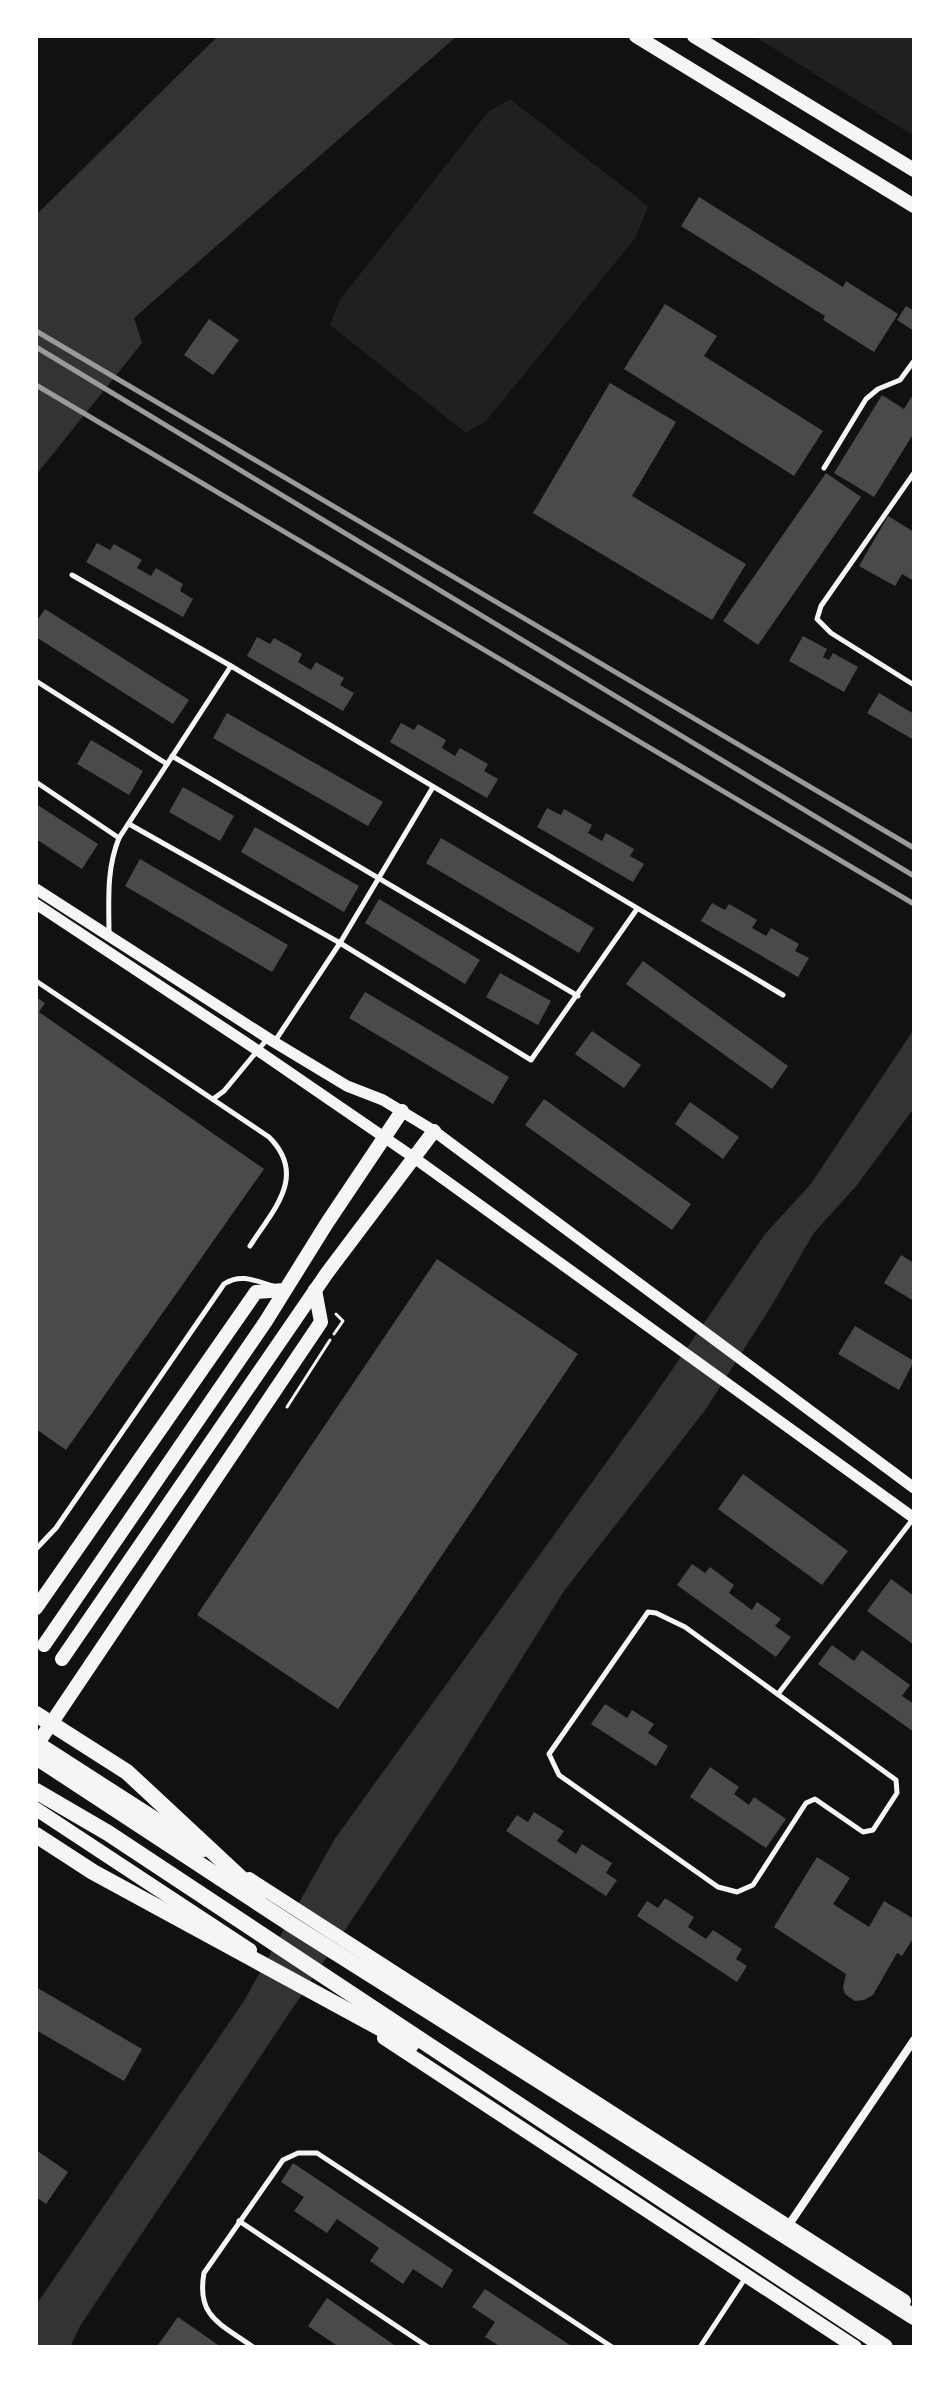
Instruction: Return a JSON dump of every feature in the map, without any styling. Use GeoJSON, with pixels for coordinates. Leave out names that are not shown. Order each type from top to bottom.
{"type":"FeatureCollection","features":[{"type":"Feature","properties":{"kind":"highway"},"geometry":{"type":"LineString","coordinates":[[36,1714],[127,1772],[292,1925]]}},
{"type":"Feature","properties":{"kind":"highway"},"geometry":{"type":"LineString","coordinates":[[37,1747],[292,1925],[914,2317]]}},
{"type":"Feature","properties":{"kind":"highway"},"geometry":{"type":"LineString","coordinates":[[36,1791],[108,1833],[885,2347]]}},
{"type":"Feature","properties":{"kind":"highway"},"geometry":{"type":"LineString","coordinates":[[36,1835],[93,1872],[506,2097]]}},
{"type":"Feature","properties":{"kind":"main road"},"geometry":{"type":"LineString","coordinates":[[636,36],[914,206]]}},
{"type":"Feature","properties":{"kind":"main road"},"geometry":{"type":"LineString","coordinates":[[694,36],[914,170]]}},
{"type":"Feature","properties":{"kind":"main road"},"geometry":{"type":"LineString","coordinates":[[44,1645],[285,1290],[402,1111]]}},
{"type":"Feature","properties":{"kind":"main road"},"geometry":{"type":"LineString","coordinates":[[62,1659],[315,1290],[434,1131]]}},
{"type":"Feature","properties":{"kind":"main road"},"geometry":{"type":"LineString","coordinates":[[36,1608],[256,1292],[285,1290]]}},
{"type":"Feature","properties":{"kind":"main road"},"geometry":{"type":"LineString","coordinates":[[315,1290],[321,1322],[37,1747],[914,2308]]}},
{"type":"Feature","properties":{"kind":"main road"},"geometry":{"type":"LineString","coordinates":[[36,1809],[855,2347]]}},
{"type":"Feature","properties":{"kind":"street"},"geometry":{"type":"LineString","coordinates":[[36,889],[271,1040],[347,1086],[402,1111],[434,1131],[914,1488]]}},
{"type":"Feature","properties":{"kind":"street"},"geometry":{"type":"LineString","coordinates":[[36,904],[413,1157],[914,1518]]}},
{"type":"Feature","properties":{"kind":"street"},"geometry":{"type":"LineString","coordinates":[[788,2226],[914,2040]]}},
{"type":"Feature","properties":{"kind":"lane"},"geometry":{"type":"LineString","coordinates":[[824,468],[866,399],[878,389],[900,380],[914,361]]}},
{"type":"Feature","properties":{"kind":"lane"},"geometry":{"type":"LineString","coordinates":[[914,473],[821,606],[817,619],[831,633],[914,685]]}},
{"type":"Feature","properties":{"kind":"lane"},"geometry":{"type":"LineString","coordinates":[[72,575],[231,666],[783,995]]}},
{"type":"Feature","properties":{"kind":"lane"},"geometry":{"type":"LineString","coordinates":[[109,936],[108,881],[111,858],[119,838],[231,666]]}},
{"type":"Feature","properties":{"kind":"lane"},"geometry":{"type":"LineString","coordinates":[[36,681],[167,764]]}},
{"type":"Feature","properties":{"kind":"lane"},"geometry":{"type":"LineString","coordinates":[[172,756],[578,996]]}},
{"type":"Feature","properties":{"kind":"lane"},"geometry":{"type":"LineString","coordinates":[[36,782],[119,838]]}},
{"type":"Feature","properties":{"kind":"lane"},"geometry":{"type":"LineString","coordinates":[[213,1099],[224,1091],[257,1050],[271,1040],[340,943],[433,787]]}},
{"type":"Feature","properties":{"kind":"lane"},"geometry":{"type":"LineString","coordinates":[[129,824],[340,943],[531,1060],[637,908]]}},
{"type":"Feature","properties":{"kind":"lane"},"geometry":{"type":"LineString","coordinates":[[36,981],[269,1137],[282,1149],[287,1168],[286,1188],[250,1246]]}},
{"type":"Feature","properties":{"kind":"lane"},"geometry":{"type":"LineString","coordinates":[[36,1549],[56,1528],[224,1284],[246,1278],[285,1290]]}},
{"type":"Feature","properties":{"kind":"lane"},"geometry":{"type":"LineString","coordinates":[[778,1694],[914,1518]]}},
{"type":"Feature","properties":{"kind":"lane"},"geometry":{"type":"LineString","coordinates":[[648,1612],[685,1627],[778,1694],[896,1780],[897,1793],[873,1830],[863,1832],[815,1799],[806,1803],[753,1885],[737,1892],[718,1887],[559,1775],[549,1754],[648,1612]]}},
{"type":"Feature","properties":{"kind":"lane"},"geometry":{"type":"LineString","coordinates":[[253,2347],[210,2317],[201,2292],[204,2273],[283,2160],[298,2153],[317,2153],[612,2347]]}},
{"type":"Feature","properties":{"kind":"lane"},"geometry":{"type":"LineString","coordinates":[[239,2221],[428,2347]]}},
{"type":"Feature","properties":{"kind":"lane"},"geometry":{"type":"LineString","coordinates":[[700,2347],[747,2276]]}},
{"type":"Feature","properties":{"kind":"shaded area"},"geometry":{"type":"Polygon","coordinates":[[[218,36],[457,36],[134,318],[142,343],[36,475],[36,215],[218,36]]]}},
{"type":"Feature","properties":{"kind":"shaded area"},"geometry":{"type":"Polygon","coordinates":[[[754,36],[914,36],[914,136],[754,36]]]}},
{"type":"Feature","properties":{"kind":"shaded area"},"geometry":{"type":"Polygon","coordinates":[[[510,99],[648,206],[636,237],[486,421],[466,433],[330,325],[339,301],[488,112],[510,99]]]}},
{"type":"Feature","properties":{"kind":"shaded area"},"geometry":{"type":"Polygon","coordinates":[[[914,1029],[914,1108],[857,1185],[813,1234],[706,1409],[564,1591],[452,1770],[80,2326],[70,2347],[36,2347],[36,2305],[244,2001],[334,1840],[652,1399],[765,1234],[810,1185],[914,1029]]]}},
{"type":"Feature","properties":{"kind":"building"},"geometry":{"type":"Polygon","coordinates":[[[699,197],[843,287],[846,281],[898,314],[874,352],[823,320],[825,316],[681,226],[699,197]]]}},
{"type":"Feature","properties":{"kind":"building"},"geometry":{"type":"Polygon","coordinates":[[[665,304],[717,336],[704,356],[823,431],[794,476],[624,369],[665,304]]]}},
{"type":"Feature","properties":{"kind":"building"},"geometry":{"type":"Polygon","coordinates":[[[906,306],[914,311],[914,331],[897,320],[906,306]]]}},
{"type":"Feature","properties":{"kind":"building"},"geometry":{"type":"Polygon","coordinates":[[[209,319],[239,340],[213,375],[184,355],[209,319]]]}},
{"type":"Feature","properties":{"kind":"building"},"geometry":{"type":"Polygon","coordinates":[[[610,383],[676,422],[632,496],[746,564],[712,620],[533,513],[610,383]]]}},
{"type":"Feature","properties":{"kind":"building"},"geometry":{"type":"Polygon","coordinates":[[[914,393],[914,433],[874,497],[834,473],[882,395],[904,409],[914,393]]]}},
{"type":"Feature","properties":{"kind":"building"},"geometry":{"type":"Polygon","coordinates":[[[826,473],[861,497],[758,645],[723,621],[826,473]]]}},
{"type":"Feature","properties":{"kind":"building"},"geometry":{"type":"Polygon","coordinates":[[[888,516],[914,532],[914,581],[902,574],[895,586],[859,566],[888,516]]]}},
{"type":"Feature","properties":{"kind":"building"},"geometry":{"type":"Polygon","coordinates":[[[97,543],[110,550],[114,544],[142,560],[137,568],[151,576],[156,568],[183,584],[180,591],[193,599],[183,617],[86,562],[97,543]]]}},
{"type":"Feature","properties":{"kind":"building"},"geometry":{"type":"Polygon","coordinates":[[[45,609],[189,700],[173,724],[36,637],[36,622],[45,609]]]}},
{"type":"Feature","properties":{"kind":"building"},"geometry":{"type":"Polygon","coordinates":[[[803,636],[827,649],[823,657],[829,660],[833,653],[858,667],[844,692],[789,661],[803,636]]]}},
{"type":"Feature","properties":{"kind":"building"},"geometry":{"type":"Polygon","coordinates":[[[257,637],[270,644],[274,638],[302,654],[298,662],[311,670],[316,662],[344,678],[340,685],[354,693],[343,711],[247,656],[257,637]]]}},
{"type":"Feature","properties":{"kind":"building"},"geometry":{"type":"Polygon","coordinates":[[[879,693],[914,714],[914,740],[867,713],[879,693]]]}},
{"type":"Feature","properties":{"kind":"building"},"geometry":{"type":"Polygon","coordinates":[[[227,713],[383,802],[368,826],[213,738],[227,713]]]}},
{"type":"Feature","properties":{"kind":"building"},"geometry":{"type":"Polygon","coordinates":[[[401,723],[414,730],[418,724],[446,740],[442,748],[455,756],[460,748],[488,764],[484,771],[498,779],[487,798],[390,742],[401,723]]]}},
{"type":"Feature","properties":{"kind":"building"},"geometry":{"type":"Polygon","coordinates":[[[91,740],[143,771],[129,795],[77,764],[91,740]]]}},
{"type":"Feature","properties":{"kind":"building"},"geometry":{"type":"Polygon","coordinates":[[[183,787],[234,816],[220,841],[169,812],[183,787]]]}},
{"type":"Feature","properties":{"kind":"building"},"geometry":{"type":"Polygon","coordinates":[[[36,804],[98,844],[82,869],[36,839],[36,804]]]}},
{"type":"Feature","properties":{"kind":"building"},"geometry":{"type":"Polygon","coordinates":[[[547,808],[561,815],[564,809],[592,825],[588,833],[602,841],[606,833],[634,849],[630,856],[644,864],[633,882],[537,827],[547,808]]]}},
{"type":"Feature","properties":{"kind":"building"},"geometry":{"type":"Polygon","coordinates":[[[255,827],[359,886],[344,912],[241,852],[255,827]]]}},
{"type":"Feature","properties":{"kind":"building"},"geometry":{"type":"Polygon","coordinates":[[[441,838],[594,928],[579,953],[426,863],[441,838]]]}},
{"type":"Feature","properties":{"kind":"building"},"geometry":{"type":"Polygon","coordinates":[[[140,859],[288,945],[272,972],[125,886],[140,859]]]}},
{"type":"Feature","properties":{"kind":"building"},"geometry":{"type":"Polygon","coordinates":[[[379,899],[480,960],[465,984],[365,923],[379,899]]]}},
{"type":"Feature","properties":{"kind":"building"},"geometry":{"type":"Polygon","coordinates":[[[712,903],[725,910],[729,904],[757,920],[752,928],[766,936],[771,928],[799,944],[795,951],[809,958],[798,977],[701,921],[712,903]]]}},
{"type":"Feature","properties":{"kind":"building"},"geometry":{"type":"Polygon","coordinates":[[[643,961],[788,1066],[772,1089],[626,984],[643,961]]]}},
{"type":"Feature","properties":{"kind":"building"},"geometry":{"type":"Polygon","coordinates":[[[500,973],[551,1001],[538,1025],[486,997],[500,973]]]}},
{"type":"Feature","properties":{"kind":"building"},"geometry":{"type":"Polygon","coordinates":[[[365,992],[509,1077],[493,1104],[349,1018],[365,992]]]}},
{"type":"Feature","properties":{"kind":"building"},"geometry":{"type":"Polygon","coordinates":[[[36,997],[45,1003],[39,1012],[264,1169],[66,1450],[36,1429],[36,997]]]}},
{"type":"Feature","properties":{"kind":"building"},"geometry":{"type":"Polygon","coordinates":[[[592,1031],[641,1065],[624,1088],[575,1054],[592,1031]]]}},
{"type":"Feature","properties":{"kind":"building"},"geometry":{"type":"Polygon","coordinates":[[[544,1099],[691,1204],[672,1230],[525,1125],[544,1099]]]}},
{"type":"Feature","properties":{"kind":"building"},"geometry":{"type":"Polygon","coordinates":[[[690,1102],[739,1137],[723,1159],[675,1124],[690,1102]]]}},
{"type":"Feature","properties":{"kind":"building"},"geometry":{"type":"Polygon","coordinates":[[[901,1255],[914,1263],[914,1301],[884,1283],[901,1255]]]}},
{"type":"Feature","properties":{"kind":"building"},"geometry":{"type":"Polygon","coordinates":[[[437,1259],[578,1354],[338,1709],[197,1615],[437,1259]]]}},
{"type":"Feature","properties":{"kind":"building"},"geometry":{"type":"Polygon","coordinates":[[[855,1326],[914,1361],[899,1390],[838,1354],[855,1326]]]}},
{"type":"Feature","properties":{"kind":"building"},"geometry":{"type":"Polygon","coordinates":[[[743,1474],[848,1551],[822,1585],[718,1509],[743,1474]]]}},
{"type":"Feature","properties":{"kind":"building"},"geometry":{"type":"Polygon","coordinates":[[[692,1564],[705,1573],[710,1567],[734,1585],[729,1593],[752,1610],[757,1602],[781,1619],[775,1626],[791,1637],[776,1657],[677,1585],[692,1564]]]}},
{"type":"Feature","properties":{"kind":"building"},"geometry":{"type":"Polygon","coordinates":[[[891,1579],[914,1596],[914,1645],[867,1611],[891,1579]]]}},
{"type":"Feature","properties":{"kind":"building"},"geometry":{"type":"Polygon","coordinates":[[[832,1645],[854,1661],[862,1650],[910,1685],[902,1696],[914,1704],[914,1732],[818,1664],[832,1645]]]}},
{"type":"Feature","properties":{"kind":"building"},"geometry":{"type":"Polygon","coordinates":[[[605,1704],[627,1718],[632,1710],[654,1724],[648,1733],[668,1746],[656,1766],[591,1724],[605,1704]]]}},
{"type":"Feature","properties":{"kind":"building"},"geometry":{"type":"Polygon","coordinates":[[[710,1767],[739,1787],[734,1794],[749,1805],[754,1797],[786,1819],[766,1848],[690,1797],[710,1767]]]}},
{"type":"Feature","properties":{"kind":"building"},"geometry":{"type":"Polygon","coordinates":[[[534,1812],[564,1831],[557,1841],[576,1854],[582,1844],[612,1863],[606,1873],[617,1880],[606,1896],[506,1831],[517,1815],[528,1822],[534,1812]]]}},
{"type":"Feature","properties":{"kind":"building"},"geometry":{"type":"Polygon","coordinates":[[[817,1857],[850,1878],[833,1904],[869,1927],[884,1901],[914,1919],[914,1937],[902,1956],[897,1953],[873,1995],[864,2000],[855,2001],[845,1994],[846,1974],[774,1927],[817,1857]]]}},
{"type":"Feature","properties":{"kind":"building"},"geometry":{"type":"Polygon","coordinates":[[[665,1898],[694,1917],[688,1927],[706,1939],[713,1930],[742,1949],[736,1959],[747,1966],[737,1982],[637,1916],[647,1901],[658,1908],[665,1898]]]}},
{"type":"Feature","properties":{"kind":"building"},"geometry":{"type":"Polygon","coordinates":[[[36,1987],[142,2049],[124,2081],[36,2030],[36,1987]]]}},
{"type":"Feature","properties":{"kind":"building"},"geometry":{"type":"Polygon","coordinates":[[[36,2150],[68,2172],[46,2204],[36,2197],[36,2150]]]}},
{"type":"Feature","properties":{"kind":"building"},"geometry":{"type":"Polygon","coordinates":[[[293,2163],[453,2270],[442,2288],[413,2269],[403,2284],[370,2261],[379,2248],[337,2219],[327,2233],[294,2211],[304,2197],[281,2182],[293,2163]]]}},
{"type":"Feature","properties":{"kind":"building"},"geometry":{"type":"Polygon","coordinates":[[[485,2289],[573,2347],[501,2347],[485,2337],[495,2322],[472,2307],[485,2289]]]}},
{"type":"Feature","properties":{"kind":"building"},"geometry":{"type":"Polygon","coordinates":[[[327,2298],[397,2347],[339,2347],[308,2326],[327,2298]]]}},
{"type":"Feature","properties":{"kind":"building"},"geometry":{"type":"Polygon","coordinates":[[[178,2317],[221,2347],[158,2345],[178,2317]]]}},
{"type":"Feature","properties":{"kind":"railway"},"geometry":{"type":"LineString","coordinates":[[36,331],[914,848]]}},
{"type":"Feature","properties":{"kind":"railway"},"geometry":{"type":"LineString","coordinates":[[36,347],[914,876]]}},
{"type":"Feature","properties":{"kind":"railway"},"geometry":{"type":"LineString","coordinates":[[36,385],[914,904]]}}]}
